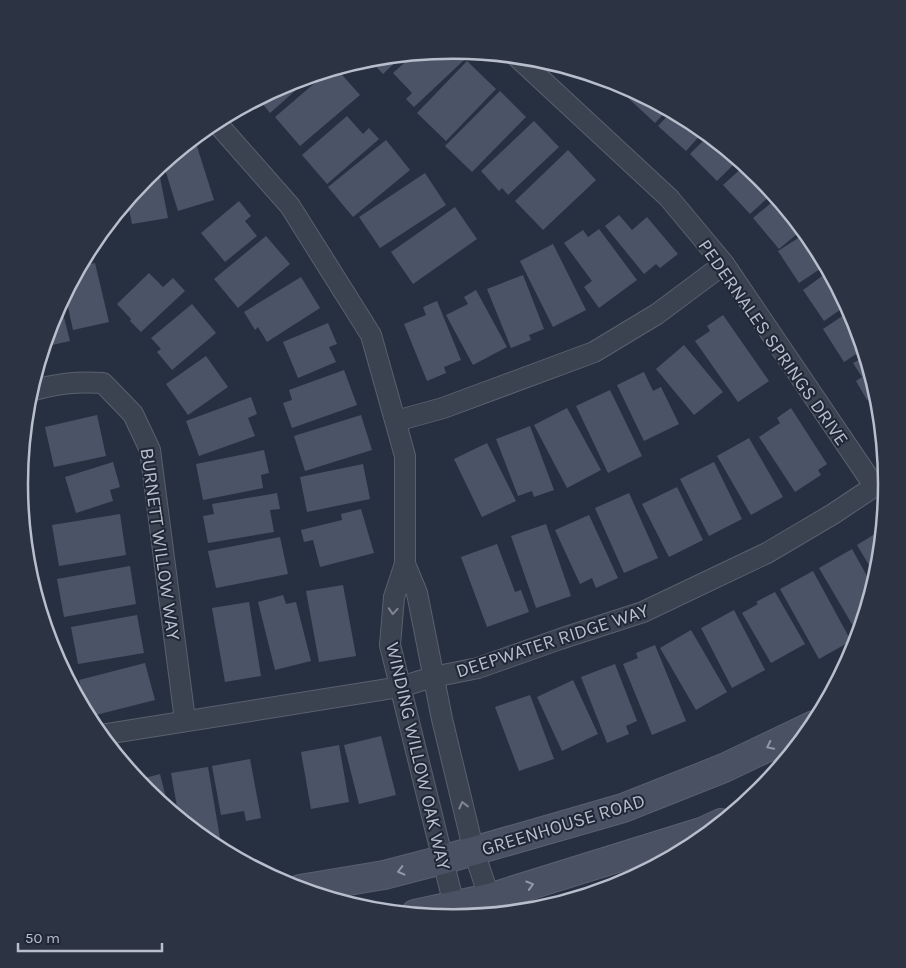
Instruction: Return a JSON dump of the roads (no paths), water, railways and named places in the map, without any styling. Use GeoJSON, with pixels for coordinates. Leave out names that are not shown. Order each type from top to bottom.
{"type":"FeatureCollection","features":[{"type":"Feature","properties":{"kind":"street","name":"PEDERNALES SPRINGS DRIVE"},"geometry":{"type":"LineString","coordinates":[[526,65],[668,198],[724,264],[878,478]]}},
{"type":"Feature","properties":{"kind":"street","name":"WINDING WILLOW OAK WAY"},"geometry":{"type":"LineString","coordinates":[[221,128],[290,206],[371,335],[405,456],[405,564],[394,597],[390,645],[455,909]]}},
{"type":"Feature","properties":{"kind":"street"},"geometry":{"type":"LineString","coordinates":[[396,422],[443,408],[594,352],[657,314],[724,264]]}},
{"type":"Feature","properties":{"kind":"street","name":"BURNETT WILLOW WAY"},"geometry":{"type":"LineString","coordinates":[[39,389],[79,381],[103,383],[133,414],[150,450],[185,720]]}},
{"type":"Feature","properties":{"kind":"street","name":"DEEPWATER RIDGE WAY"},"geometry":{"type":"LineString","coordinates":[[108,734],[400,687],[433,677],[478,668],[643,612],[768,553],[833,514],[878,484]]}},
{"type":"Feature","properties":{"kind":"street","name":"WINDING WILLOW OAK WAY"},"geometry":{"type":"LineString","coordinates":[[405,564],[417,593],[442,718],[474,852],[492,906]]}},
{"type":"Feature","properties":{"kind":"street","name":"GREENHOUSE ROAD"},"geometry":{"type":"LineString","coordinates":[[315,887],[384,875],[474,852],[623,808],[724,768],[798,732]]}},
{"type":"Feature","properties":{"kind":"street"},"geometry":{"type":"LineString","coordinates":[[474,909],[492,906],[694,835]]}}]}
